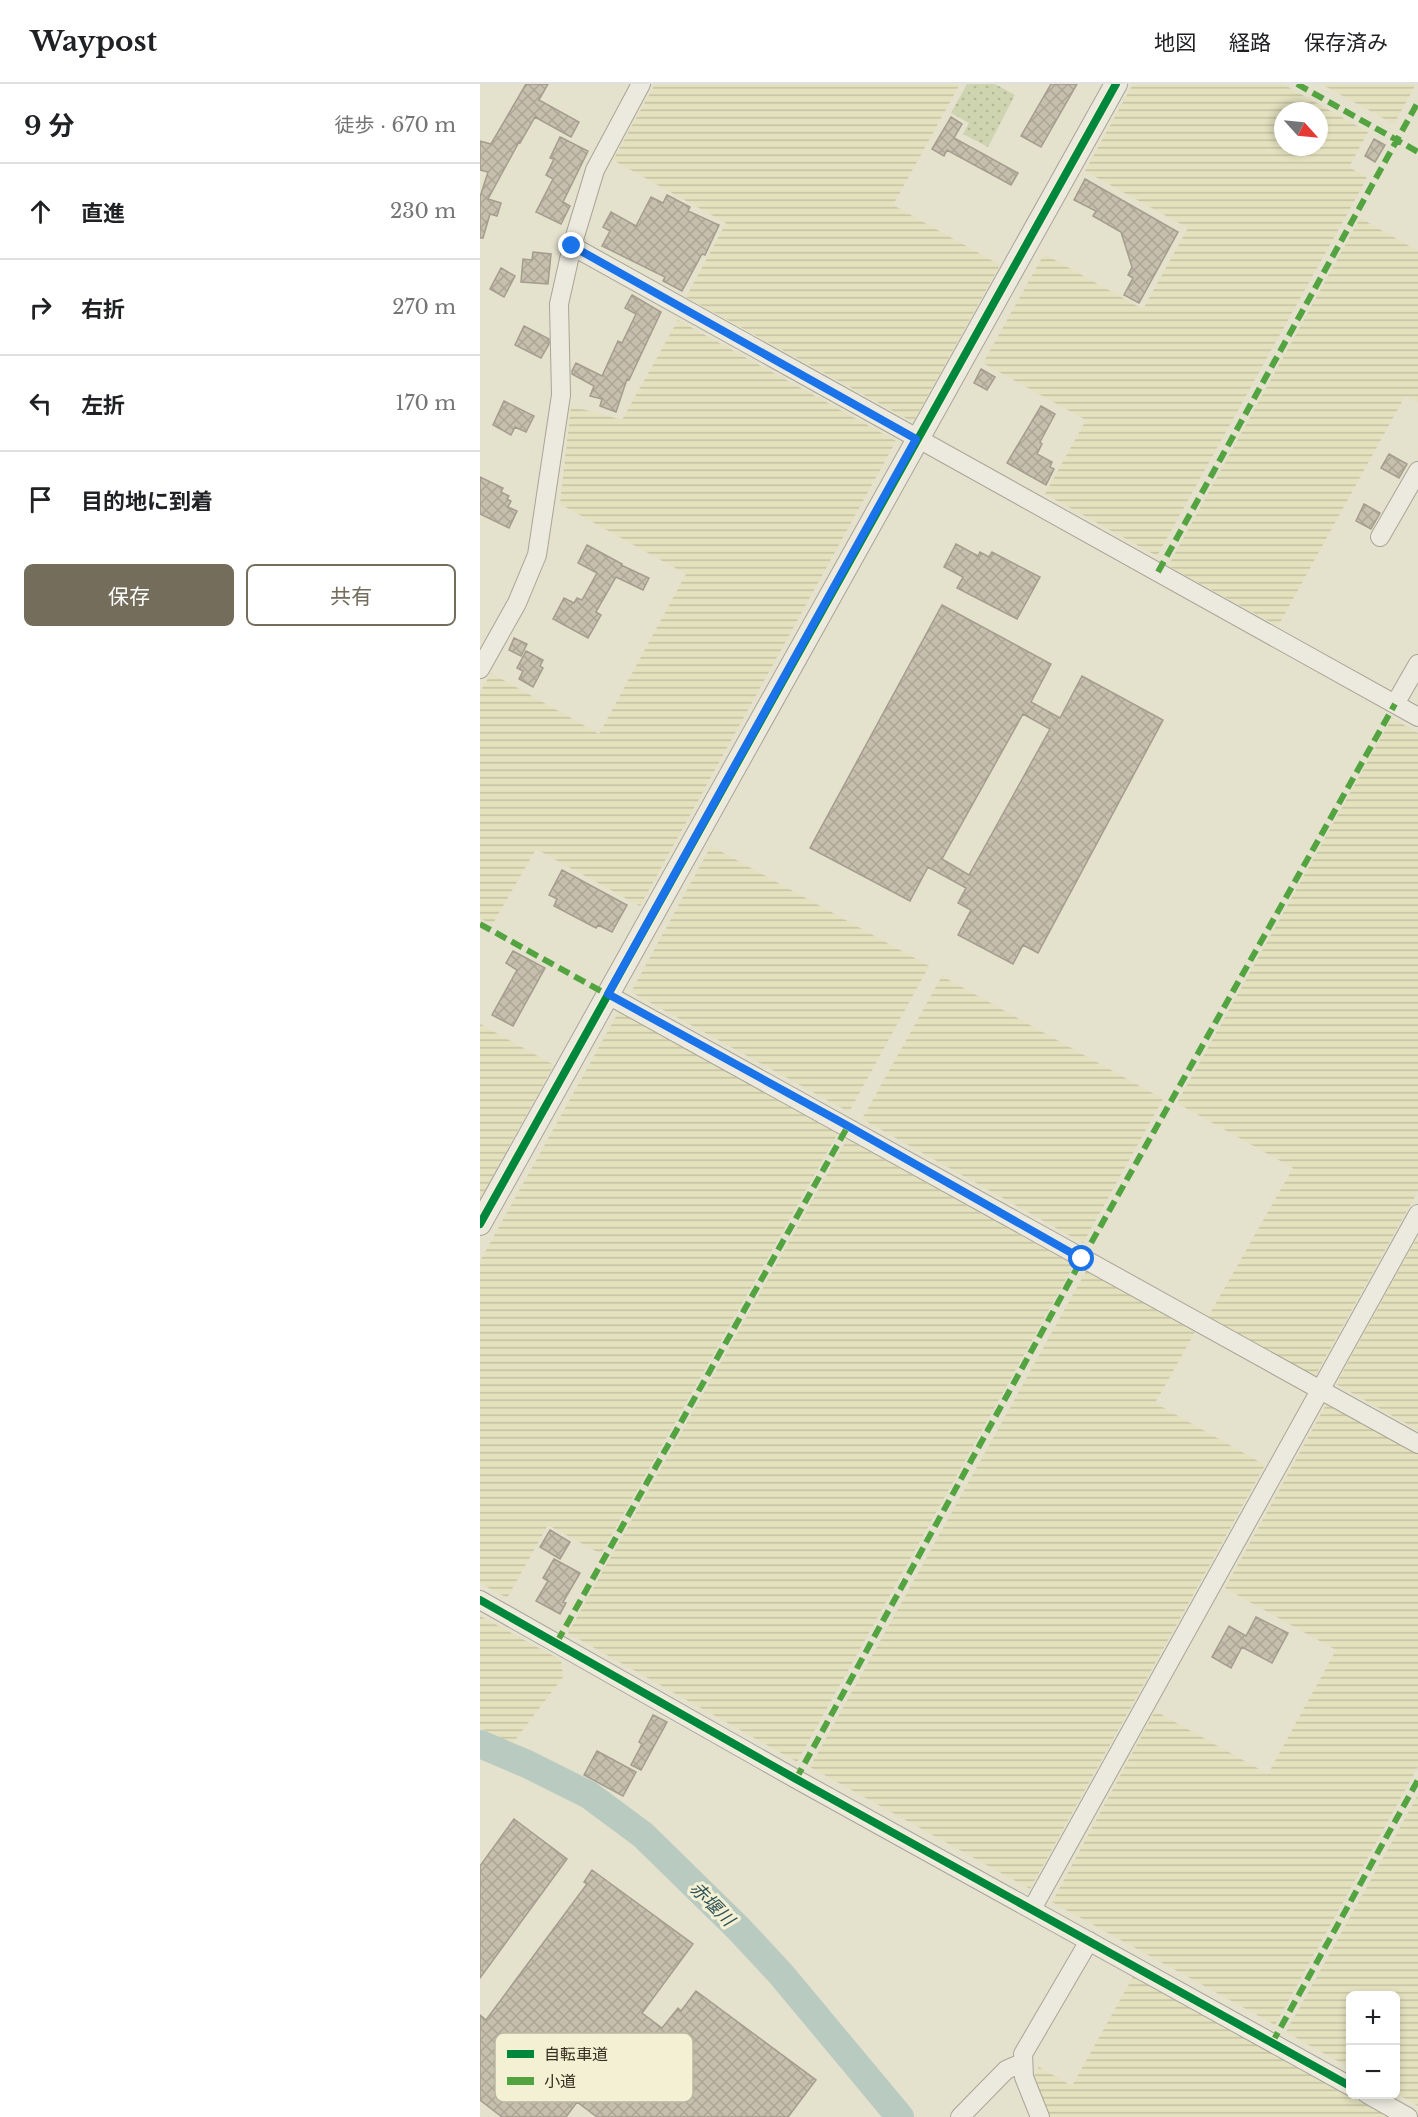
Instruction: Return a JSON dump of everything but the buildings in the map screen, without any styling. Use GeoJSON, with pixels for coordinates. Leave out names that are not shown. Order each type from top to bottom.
{"type":"FeatureCollection","features":[{"type":"Feature","properties":{"kind":"street"},"geometry":{"type":"LineString","coordinates":[[480,669],[517,603],[537,555],[561,395],[559,304],[572,246],[595,170],[641,84]]}},
{"type":"Feature","properties":{"kind":"street"},"geometry":{"type":"LineString","coordinates":[[480,1224],[1116,84]]}},
{"type":"Feature","properties":{"kind":"street"},"geometry":{"type":"LineString","coordinates":[[572,246],[1418,717]]}},
{"type":"Feature","properties":{"kind":"street"},"geometry":{"type":"LineString","coordinates":[[1380,537],[1418,471]]}},
{"type":"Feature","properties":{"kind":"street"},"geometry":{"type":"LineString","coordinates":[[1395,704],[1418,664]]}},
{"type":"Feature","properties":{"kind":"street"},"geometry":{"type":"LineString","coordinates":[[608,994],[1418,1444]]}},
{"type":"Feature","properties":{"kind":"street"},"geometry":{"type":"LineString","coordinates":[[1032,1909],[1418,1214]]}},
{"type":"Feature","properties":{"kind":"street"},"geometry":{"type":"LineString","coordinates":[[480,1600],[796,1779],[1346,2084]]}},
{"type":"Feature","properties":{"kind":"street"},"geometry":{"type":"LineString","coordinates":[[1040,2117],[1024,2077],[1023,2054],[1089,1941]]}},
{"type":"Feature","properties":{"kind":"street"},"geometry":{"type":"LineString","coordinates":[[960,2117],[1006,2070],[1023,2065]]}},
{"type":"Feature","properties":{"kind":"street"},"geometry":{"type":"LineString","coordinates":[[1375,2099],[1408,2117]]}},
{"type":"Feature","properties":{"kind":"shaded area"},"geometry":{"type":"Polygon","coordinates":[[[655,84],[960,84],[893,205],[1000,265],[913,422],[686,297],[726,223],[613,160],[655,84]]]}},
{"type":"Feature","properties":{"kind":"shaded area"},"geometry":{"type":"Polygon","coordinates":[[[1133,84],[1283,84],[1315,102],[1274,102],[1274,156],[1328,156],[1328,109],[1368,132],[1349,167],[1367,178],[1157,556],[1045,494],[1086,420],[983,363],[1044,254],[1143,309],[1188,228],[1085,171],[1133,84]]]}},
{"type":"Feature","properties":{"kind":"shaded area"},"geometry":{"type":"Polygon","coordinates":[[[1321,84],[1416,84],[1394,124],[1321,84]]]}},
{"type":"Feature","properties":{"kind":"shaded area"},"geometry":{"type":"Polygon","coordinates":[[[1360,218],[1418,251],[1418,402],[1405,396],[1278,626],[1168,566],[1360,218]]]}},
{"type":"Feature","properties":{"kind":"shaded area"},"geometry":{"type":"Polygon","coordinates":[[[678,320],[896,441],[640,906],[536,849],[492,925],[480,918],[480,692],[491,673],[599,734],[686,574],[560,504],[571,406],[622,420],[678,320]]]}},
{"type":"Feature","properties":{"kind":"shaded area"},"geometry":{"type":"Polygon","coordinates":[[[1392,718],[1418,733],[1418,1191],[1315,1376],[1208,1317],[1293,1168],[1177,1103],[1392,718]]]}},
{"type":"Feature","properties":{"kind":"shaded area"},"geometry":{"type":"Polygon","coordinates":[[[711,846],[929,966],[849,1112],[631,992],[711,846]]]}},
{"type":"Feature","properties":{"kind":"shaded area"},"geometry":{"type":"Polygon","coordinates":[[[942,976],[1163,1099],[1083,1243],[862,1119],[942,976]]]}},
{"type":"Feature","properties":{"kind":"shaded area"},"geometry":{"type":"Polygon","coordinates":[[[619,1011],[838,1133],[601,1554],[548,1525],[507,1598],[480,1583],[480,1261],[619,1011]]]}},
{"type":"Feature","properties":{"kind":"shaded area"},"geometry":{"type":"Polygon","coordinates":[[[480,1024],[554,1065],[480,1199],[480,1024]]]}},
{"type":"Feature","properties":{"kind":"shaded area"},"geometry":{"type":"Polygon","coordinates":[[[847,1139],[1074,1265],[797,1762],[568,1633],[847,1139]]]}},
{"type":"Feature","properties":{"kind":"shaded area"},"geometry":{"type":"Polygon","coordinates":[[[1418,1236],[1418,1430],[1336,1384],[1418,1236]]]}},
{"type":"Feature","properties":{"kind":"shaded area"},"geometry":{"type":"Polygon","coordinates":[[[1086,1271],[1195,1332],[1155,1403],[1265,1465],[1030,1889],[810,1767],[1086,1271]]]}},
{"type":"Feature","properties":{"kind":"shaded area"},"geometry":{"type":"Polygon","coordinates":[[[1327,1403],[1418,1454],[1418,1767],[1275,2025],[1052,1902],[1155,1711],[1268,1774],[1336,1650],[1225,1588],[1327,1403]]]}},
{"type":"Feature","properties":{"kind":"shaded area"},"geometry":{"type":"Polygon","coordinates":[[[480,1616],[561,1660],[563,1677],[512,1744],[480,1728],[480,1616]]]}},
{"type":"Feature","properties":{"kind":"shaded area"},"geometry":{"type":"Polygon","coordinates":[[[1418,1795],[1418,2106],[1400,2095],[1400,1991],[1346,1991],[1346,2066],[1286,2032],[1418,1795]]]}},
{"type":"Feature","properties":{"kind":"shaded area"},"geometry":{"type":"Polygon","coordinates":[[[1134,1975],[1346,2093],[1346,2099],[1357,2099],[1389,2117],[1049,2117],[1034,2076],[1039,2067],[1072,2086],[1134,1975]]]}},
{"type":"Feature","properties":{"kind":"green space"},"geometry":{"type":"Polygon","coordinates":[[[967,84],[995,84],[1015,95],[988,147],[963,134],[969,123],[951,113],[967,84]]]}},
{"type":"Feature","properties":{"kind":"waterway","name":"赤堰川"},"geometry":{"type":"LineString","coordinates":[[480,1744],[527,1764],[589,1795],[643,1835],[738,1928],[780,1973],[900,2117]]}},
{"type":"Feature","properties":{"kind":"marked path"},"geometry":{"type":"LineString","coordinates":[[1297,84],[1418,152]]}},
{"type":"Feature","properties":{"kind":"marked path"},"geometry":{"type":"LineString","coordinates":[[1158,572],[1418,102]]}},
{"type":"Feature","properties":{"kind":"marked path"},"geometry":{"type":"LineString","coordinates":[[796,1779],[1082,1259],[1395,704]]}},
{"type":"Feature","properties":{"kind":"marked path"},"geometry":{"type":"LineString","coordinates":[[480,924],[608,995]]}},
{"type":"Feature","properties":{"kind":"marked path"},"geometry":{"type":"LineString","coordinates":[[557,1642],[848,1126]]}},
{"type":"Feature","properties":{"kind":"marked path"},"geometry":{"type":"LineString","coordinates":[[1272,2043],[1418,1780]]}},
{"type":"Feature","properties":{"kind":"cycle path"},"geometry":{"type":"LineString","coordinates":[[480,1224],[1116,84]]}},
{"type":"Feature","properties":{"kind":"cycle path"},"geometry":{"type":"LineString","coordinates":[[480,1600],[796,1779],[1346,2084]]}},
{"type":"Feature","properties":{"kind":"route"},"geometry":{"type":"LineString","coordinates":[[572,246],[916,439],[608,994],[848,1126],[1082,1259]]}}]}
